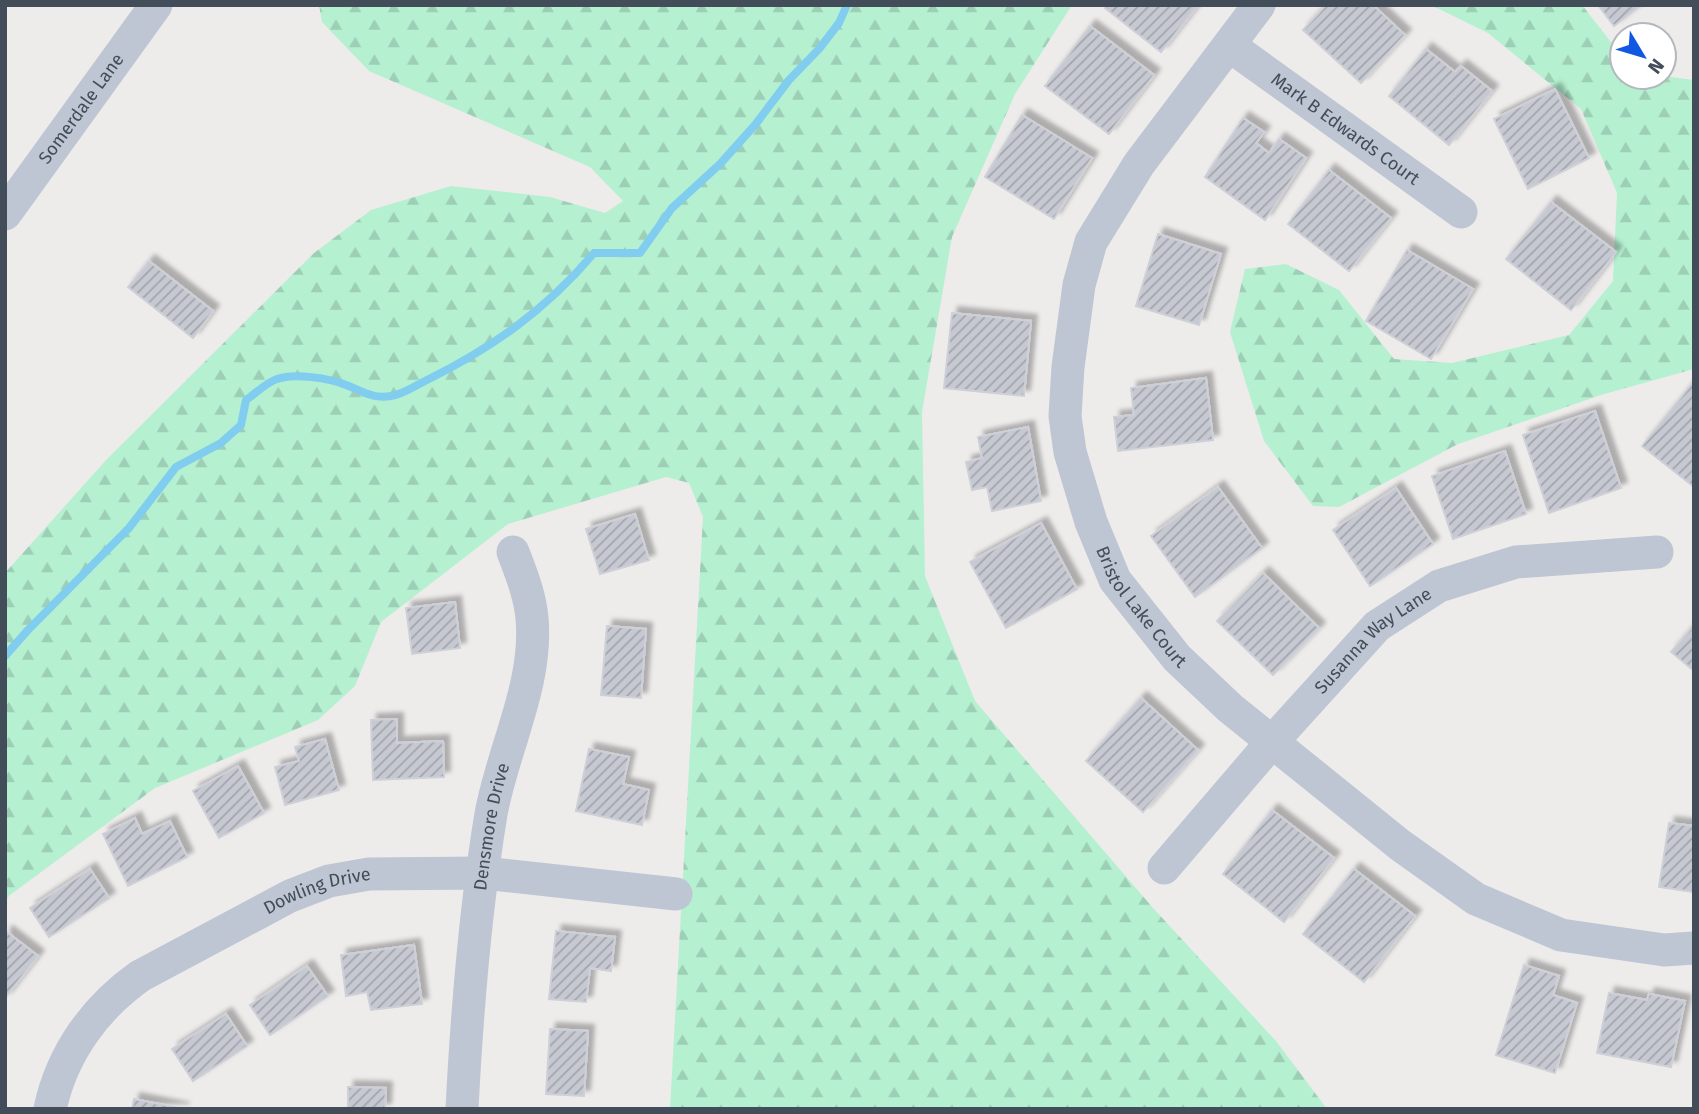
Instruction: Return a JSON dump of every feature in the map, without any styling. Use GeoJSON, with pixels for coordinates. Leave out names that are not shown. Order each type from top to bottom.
{"type":"FeatureCollection","features":[{"type":"Feature","properties":{"kind":"street","name":"Somerdale Lane"},"geometry":{"type":"LineString","coordinates":[[5,214],[156,5]]}},
{"type":"Feature","properties":{"kind":"street","name":"Bristol Lake Court"},"geometry":{"type":"LineString","coordinates":[[1259,5],[1139,164],[1091,242],[1079,285],[1068,366],[1065,416],[1073,464],[1091,522],[1115,580],[1177,658],[1230,708],[1401,845],[1476,899],[1560,935],[1664,950],[1694,948]]}},
{"type":"Feature","properties":{"kind":"street","name":"Mark B Edwards Court"},"geometry":{"type":"LineString","coordinates":[[1230,46],[1461,212]]}},
{"type":"Feature","properties":{"kind":"street","name":"Susanna Way Lane"},"geometry":{"type":"LineString","coordinates":[[1164,868],[1272,742],[1377,626],[1439,586],[1516,562],[1657,551]]}},
{"type":"Feature","properties":{"kind":"street","name":"Densmore Drive"},"geometry":{"type":"LineString","coordinates":[[462,1109],[474,928],[494,800],[532,655],[532,617],[524,579],[513,552]]}},
{"type":"Feature","properties":{"kind":"street","name":"Dowling Drive"},"geometry":{"type":"LineString","coordinates":[[50,1109],[54,1088],[71,1051],[94,1016],[123,988],[140,976],[290,896],[328,881],[369,874],[483,873],[676,894]]}},
{"type":"Feature","properties":{"kind":"green space"},"geometry":{"type":"Polygon","coordinates":[[[319,5],[1072,5],[1015,94],[952,237],[922,412],[925,576],[975,701],[1153,908],[1276,1041],[1327,1109],[670,1109],[703,517],[689,483],[666,477],[508,524],[381,622],[355,686],[318,720],[155,788],[5,901],[5,573],[107,459],[314,253],[371,210],[451,186],[550,197],[605,213],[623,201],[590,167],[369,71],[322,22],[319,5]]]}},
{"type":"Feature","properties":{"kind":"green space"},"geometry":{"type":"Polygon","coordinates":[[[1431,5],[1582,5],[1608,38],[1608,91],[1678,91],[1678,78],[1694,80],[1694,369],[1601,395],[1458,444],[1339,507],[1313,506],[1264,441],[1230,332],[1245,269],[1286,264],[1339,290],[1394,359],[1452,363],[1569,335],[1613,281],[1617,193],[1581,109],[1488,33],[1431,5]]]}},
{"type":"Feature","properties":{"kind":"building"},"geometry":{"type":"Polygon","coordinates":[[[1107,5],[1198,5],[1161,52],[1105,8],[1107,5]]]}},
{"type":"Feature","properties":{"kind":"building"},"geometry":{"type":"Polygon","coordinates":[[[1326,5],[1373,5],[1405,35],[1361,83],[1303,30],[1326,5]]]}},
{"type":"Feature","properties":{"kind":"building"},"geometry":{"type":"Polygon","coordinates":[[[1598,5],[1641,5],[1620,21],[1610,21],[1598,5]]]}},
{"type":"Feature","properties":{"kind":"building"},"geometry":{"type":"Polygon","coordinates":[[[1090,26],[1154,75],[1109,134],[1045,86],[1090,26]]]}},
{"type":"Feature","properties":{"kind":"building"},"geometry":{"type":"Polygon","coordinates":[[[1426,49],[1455,72],[1461,66],[1492,91],[1449,145],[1389,96],[1426,49]]]}},
{"type":"Feature","properties":{"kind":"building"},"geometry":{"type":"Polygon","coordinates":[[[1555,89],[1589,158],[1528,189],[1494,119],[1555,89]]]}},
{"type":"Feature","properties":{"kind":"building"},"geometry":{"type":"Polygon","coordinates":[[[1022,115],[1092,158],[1054,219],[985,177],[1022,115]]]}},
{"type":"Feature","properties":{"kind":"building"},"geometry":{"type":"Polygon","coordinates":[[[1243,118],[1264,132],[1256,143],[1269,153],[1279,139],[1306,158],[1265,220],[1205,177],[1243,118]]]}},
{"type":"Feature","properties":{"kind":"building"},"geometry":{"type":"Polygon","coordinates":[[[1329,170],[1391,218],[1349,271],[1288,224],[1329,170]]]}},
{"type":"Feature","properties":{"kind":"building"},"geometry":{"type":"Polygon","coordinates":[[[1551,202],[1616,252],[1571,310],[1506,259],[1551,202]]]}},
{"type":"Feature","properties":{"kind":"building"},"geometry":{"type":"Polygon","coordinates":[[[1158,234],[1221,254],[1199,325],[1136,306],[1158,234]]]}},
{"type":"Feature","properties":{"kind":"building"},"geometry":{"type":"Polygon","coordinates":[[[1407,250],[1473,289],[1431,359],[1366,321],[1407,250]]]}},
{"type":"Feature","properties":{"kind":"building"},"geometry":{"type":"Polygon","coordinates":[[[149,261],[213,311],[193,338],[128,287],[149,261]]]}},
{"type":"Feature","properties":{"kind":"building"},"geometry":{"type":"Polygon","coordinates":[[[952,313],[1031,321],[1024,396],[944,388],[952,313]]]}},
{"type":"Feature","properties":{"kind":"building"},"geometry":{"type":"Polygon","coordinates":[[[1206,378],[1213,440],[1118,451],[1114,417],[1134,415],[1131,388],[1206,378]]]}},
{"type":"Feature","properties":{"kind":"building"},"geometry":{"type":"Polygon","coordinates":[[[1694,381],[1694,487],[1642,446],[1694,381]]]}},
{"type":"Feature","properties":{"kind":"building"},"geometry":{"type":"Polygon","coordinates":[[[1595,411],[1621,488],[1549,513],[1523,435],[1595,411]]]}},
{"type":"Feature","properties":{"kind":"building"},"geometry":{"type":"Polygon","coordinates":[[[1028,427],[1041,501],[992,511],[987,487],[972,490],[966,462],[982,458],[978,437],[1028,427]]]}},
{"type":"Feature","properties":{"kind":"building"},"geometry":{"type":"Polygon","coordinates":[[[1505,451],[1526,514],[1453,539],[1432,476],[1505,451]]]}},
{"type":"Feature","properties":{"kind":"building"},"geometry":{"type":"Polygon","coordinates":[[[1218,487],[1262,548],[1195,597],[1151,536],[1218,487]]]}},
{"type":"Feature","properties":{"kind":"building"},"geometry":{"type":"Polygon","coordinates":[[[1396,488],[1433,544],[1370,586],[1333,530],[1396,488]]]}},
{"type":"Feature","properties":{"kind":"building"},"geometry":{"type":"Polygon","coordinates":[[[635,514],[649,560],[600,574],[586,529],[635,514]]]}},
{"type":"Feature","properties":{"kind":"building"},"geometry":{"type":"Polygon","coordinates":[[[1041,523],[1077,589],[1006,628],[970,562],[1041,523]]]}},
{"type":"Feature","properties":{"kind":"building"},"geometry":{"type":"Polygon","coordinates":[[[1263,573],[1319,628],[1273,675],[1217,621],[1263,573]]]}},
{"type":"Feature","properties":{"kind":"building"},"geometry":{"type":"Polygon","coordinates":[[[455,602],[460,648],[412,654],[406,608],[455,602]]]}},
{"type":"Feature","properties":{"kind":"building"},"geometry":{"type":"Polygon","coordinates":[[[1694,625],[1694,671],[1671,652],[1694,625]]]}},
{"type":"Feature","properties":{"kind":"building"},"geometry":{"type":"Polygon","coordinates":[[[607,626],[646,629],[641,698],[601,695],[607,626]]]}},
{"type":"Feature","properties":{"kind":"building"},"geometry":{"type":"Polygon","coordinates":[[[1141,698],[1198,750],[1143,812],[1086,761],[1141,698]]]}},
{"type":"Feature","properties":{"kind":"building"},"geometry":{"type":"Polygon","coordinates":[[[397,719],[397,743],[443,741],[444,777],[373,780],[371,720],[397,719]]]}},
{"type":"Feature","properties":{"kind":"building"},"geometry":{"type":"Polygon","coordinates":[[[325,739],[339,790],[285,805],[275,767],[299,761],[295,747],[325,739]]]}},
{"type":"Feature","properties":{"kind":"building"},"geometry":{"type":"Polygon","coordinates":[[[589,749],[629,757],[623,784],[649,790],[642,825],[576,811],[589,749]]]}},
{"type":"Feature","properties":{"kind":"building"},"geometry":{"type":"Polygon","coordinates":[[[238,766],[264,813],[219,838],[193,791],[238,766]]]}},
{"type":"Feature","properties":{"kind":"building"},"geometry":{"type":"Polygon","coordinates":[[[1272,810],[1334,858],[1284,922],[1223,874],[1272,810]]]}},
{"type":"Feature","properties":{"kind":"building"},"geometry":{"type":"Polygon","coordinates":[[[135,818],[142,834],[170,821],[187,857],[128,886],[103,834],[135,818]]]}},
{"type":"Feature","properties":{"kind":"building"},"geometry":{"type":"Polygon","coordinates":[[[1669,823],[1694,826],[1694,892],[1659,887],[1669,823]]]}},
{"type":"Feature","properties":{"kind":"building"},"geometry":{"type":"Polygon","coordinates":[[[90,869],[109,898],[49,937],[30,908],[90,869]]]}},
{"type":"Feature","properties":{"kind":"building"},"geometry":{"type":"Polygon","coordinates":[[[1354,869],[1415,916],[1364,982],[1303,934],[1354,869]]]}},
{"type":"Feature","properties":{"kind":"building"},"geometry":{"type":"Polygon","coordinates":[[[556,931],[615,937],[611,971],[590,968],[586,1002],[549,999],[556,931]]]}},
{"type":"Feature","properties":{"kind":"building"},"geometry":{"type":"Polygon","coordinates":[[[7,932],[38,956],[5,998],[5,934],[7,932]]]}},
{"type":"Feature","properties":{"kind":"building"},"geometry":{"type":"Polygon","coordinates":[[[414,945],[422,1004],[371,1010],[367,992],[346,996],[341,955],[414,945]]]}},
{"type":"Feature","properties":{"kind":"building"},"geometry":{"type":"Polygon","coordinates":[[[1524,965],[1559,976],[1553,995],[1577,1003],[1555,1073],[1496,1055],[1524,965]]]}},
{"type":"Feature","properties":{"kind":"building"},"geometry":{"type":"Polygon","coordinates":[[[307,966],[328,996],[270,1035],[250,1005],[307,966]]]}},
{"type":"Feature","properties":{"kind":"building"},"geometry":{"type":"Polygon","coordinates":[[[1609,993],[1647,1000],[1649,994],[1685,1001],[1671,1067],[1597,1053],[1609,993]]]}},
{"type":"Feature","properties":{"kind":"building"},"geometry":{"type":"Polygon","coordinates":[[[226,1014],[247,1046],[193,1081],[172,1049],[226,1014]]]}},
{"type":"Feature","properties":{"kind":"building"},"geometry":{"type":"Polygon","coordinates":[[[550,1029],[588,1031],[584,1096],[546,1094],[550,1029]]]}},
{"type":"Feature","properties":{"kind":"building"},"geometry":{"type":"Polygon","coordinates":[[[348,1087],[386,1088],[385,1109],[348,1109],[348,1087]]]}},
{"type":"Feature","properties":{"kind":"building"},"geometry":{"type":"Polygon","coordinates":[[[134,1099],[184,1109],[132,1109],[134,1099]]]}},
{"type":"Feature","properties":{"kind":"waterway"},"geometry":{"type":"LineString","coordinates":[[5,656],[129,528],[176,467],[221,443],[241,425],[246,400],[269,383],[284,377],[312,377],[339,382],[373,395],[384,397],[400,394],[473,355],[517,326],[576,274],[594,253],[640,253],[672,208],[720,164],[755,125],[789,80],[819,49],[839,23],[847,5]]}}]}
